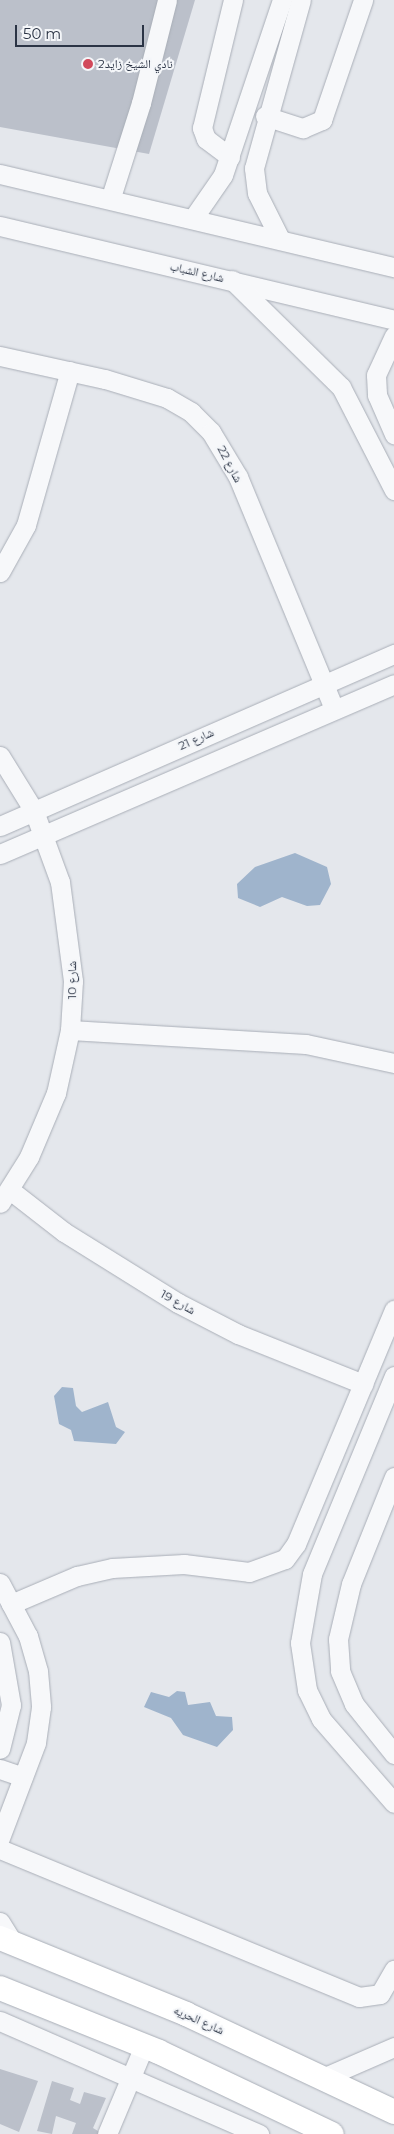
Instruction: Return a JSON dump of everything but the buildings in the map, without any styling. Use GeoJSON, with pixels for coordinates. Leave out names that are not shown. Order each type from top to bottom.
{"type":"FeatureCollection","features":[{"type":"Feature","properties":{"kind":"main road","name":"شارع الحريه"},"geometry":{"type":"LineString","coordinates":[[6,1941],[325,2077],[394,2112]]}},
{"type":"Feature","properties":{"kind":"main road"},"geometry":{"type":"LineString","coordinates":[[0,1988],[144,2046],[332,2134]]}},
{"type":"Feature","properties":{"kind":"street"},"geometry":{"type":"LineString","coordinates":[[111,197],[142,103],[167,0]]}},
{"type":"Feature","properties":{"kind":"street"},"geometry":{"type":"LineString","coordinates":[[230,157],[206,139],[202,128],[233,0]]}},
{"type":"Feature","properties":{"kind":"street"},"geometry":{"type":"LineString","coordinates":[[194,217],[230,157],[282,0]]}},
{"type":"Feature","properties":{"kind":"street"},"geometry":{"type":"LineString","coordinates":[[279,237],[254,182],[266,116],[301,0]]}},
{"type":"Feature","properties":{"kind":"street"},"geometry":{"type":"LineString","coordinates":[[266,116],[303,128],[322,120],[363,0]]}},
{"type":"Feature","properties":{"kind":"street"},"geometry":{"type":"LineString","coordinates":[[0,174],[111,197],[279,237],[394,267]]}},
{"type":"Feature","properties":{"kind":"street","name":"شارع الشباب"},"geometry":{"type":"LineString","coordinates":[[0,226],[394,320]]}},
{"type":"Feature","properties":{"kind":"street"},"geometry":{"type":"LineString","coordinates":[[231,280],[341,387],[394,490]]}},
{"type":"Feature","properties":{"kind":"street"},"geometry":{"type":"LineString","coordinates":[[394,336],[376,375],[377,395],[394,434]]}},
{"type":"Feature","properties":{"kind":"street","name":"شارع 22"},"geometry":{"type":"LineString","coordinates":[[0,356],[70,371],[167,398],[191,412],[211,432],[238,477],[334,709]]}},
{"type":"Feature","properties":{"kind":"street"},"geometry":{"type":"LineString","coordinates":[[0,572],[26,525],[70,371]]}},
{"type":"Feature","properties":{"kind":"street","name":"شارع 21"},"geometry":{"type":"LineString","coordinates":[[0,826],[394,654]]}},
{"type":"Feature","properties":{"kind":"street"},"geometry":{"type":"LineString","coordinates":[[0,854],[394,684]]}},
{"type":"Feature","properties":{"kind":"street","name":"شارع 10"},"geometry":{"type":"LineString","coordinates":[[0,756],[34,811],[44,835],[70,931],[70,1030],[45,1123],[5,1197]]}},
{"type":"Feature","properties":{"kind":"street"},"geometry":{"type":"LineString","coordinates":[[70,1030],[306,1044],[394,1063]]}},
{"type":"Feature","properties":{"kind":"street","name":"شارع 19"},"geometry":{"type":"LineString","coordinates":[[5,1197],[178,1303],[238,1334],[363,1384]]}},
{"type":"Feature","properties":{"kind":"street"},"geometry":{"type":"LineString","coordinates":[[11,1604],[52,1585],[112,1568],[184,1564],[249,1572],[275,1566],[296,1544],[394,1310]]}},
{"type":"Feature","properties":{"kind":"street"},"geometry":{"type":"LineString","coordinates":[[393,1381],[312,1574],[300,1644],[307,1690],[320,1719],[394,1803]]}},
{"type":"Feature","properties":{"kind":"street"},"geometry":{"type":"LineString","coordinates":[[394,1476],[351,1584],[338,1639],[340,1671],[354,1704],[394,1754]]}},
{"type":"Feature","properties":{"kind":"street"},"geometry":{"type":"LineString","coordinates":[[0,1583],[28,1636],[38,1671],[40,1716],[23,1777],[0,1838]]}},
{"type":"Feature","properties":{"kind":"street"},"geometry":{"type":"LineString","coordinates":[[0,1642],[10,1695],[0,1750]]}},
{"type":"Feature","properties":{"kind":"street"},"geometry":{"type":"LineString","coordinates":[[0,1769],[23,1777]]}},
{"type":"Feature","properties":{"kind":"street"},"geometry":{"type":"LineString","coordinates":[[0,1849],[359,1997],[380,1994],[394,1970]]}},
{"type":"Feature","properties":{"kind":"street"},"geometry":{"type":"LineString","coordinates":[[0,1922],[6,1941]]}},
{"type":"Feature","properties":{"kind":"street"},"geometry":{"type":"LineString","coordinates":[[0,2021],[132,2076],[259,2134]]}},
{"type":"Feature","properties":{"kind":"street"},"geometry":{"type":"LineString","coordinates":[[107,2134],[144,2046]]}},
{"type":"Feature","properties":{"kind":"street"},"geometry":{"type":"LineString","coordinates":[[325,2077],[394,2047]]}},
{"type":"Feature","properties":{"kind":"water"},"geometry":{"type":"Polygon","coordinates":[[[295,853],[327,867],[331,884],[320,905],[307,906],[282,897],[260,907],[238,898],[237,884],[255,867],[295,853]]]}},
{"type":"Feature","properties":{"kind":"water"},"geometry":{"type":"Polygon","coordinates":[[[62,1387],[73,1388],[76,1406],[82,1412],[108,1402],[116,1427],[125,1432],[116,1444],[74,1441],[71,1430],[59,1424],[54,1396],[62,1387]]]}},
{"type":"Feature","properties":{"kind":"water"},"geometry":{"type":"Polygon","coordinates":[[[177,1691],[185,1692],[188,1705],[210,1702],[216,1716],[232,1717],[233,1730],[217,1747],[183,1735],[171,1718],[144,1707],[151,1692],[169,1697],[177,1691]]]}},
{"type":"Feature","properties":{"kind":"place","name":"نادي الشيخ زايد2"},"geometry":{"type":"Point","coordinates":[88,64]}}]}
